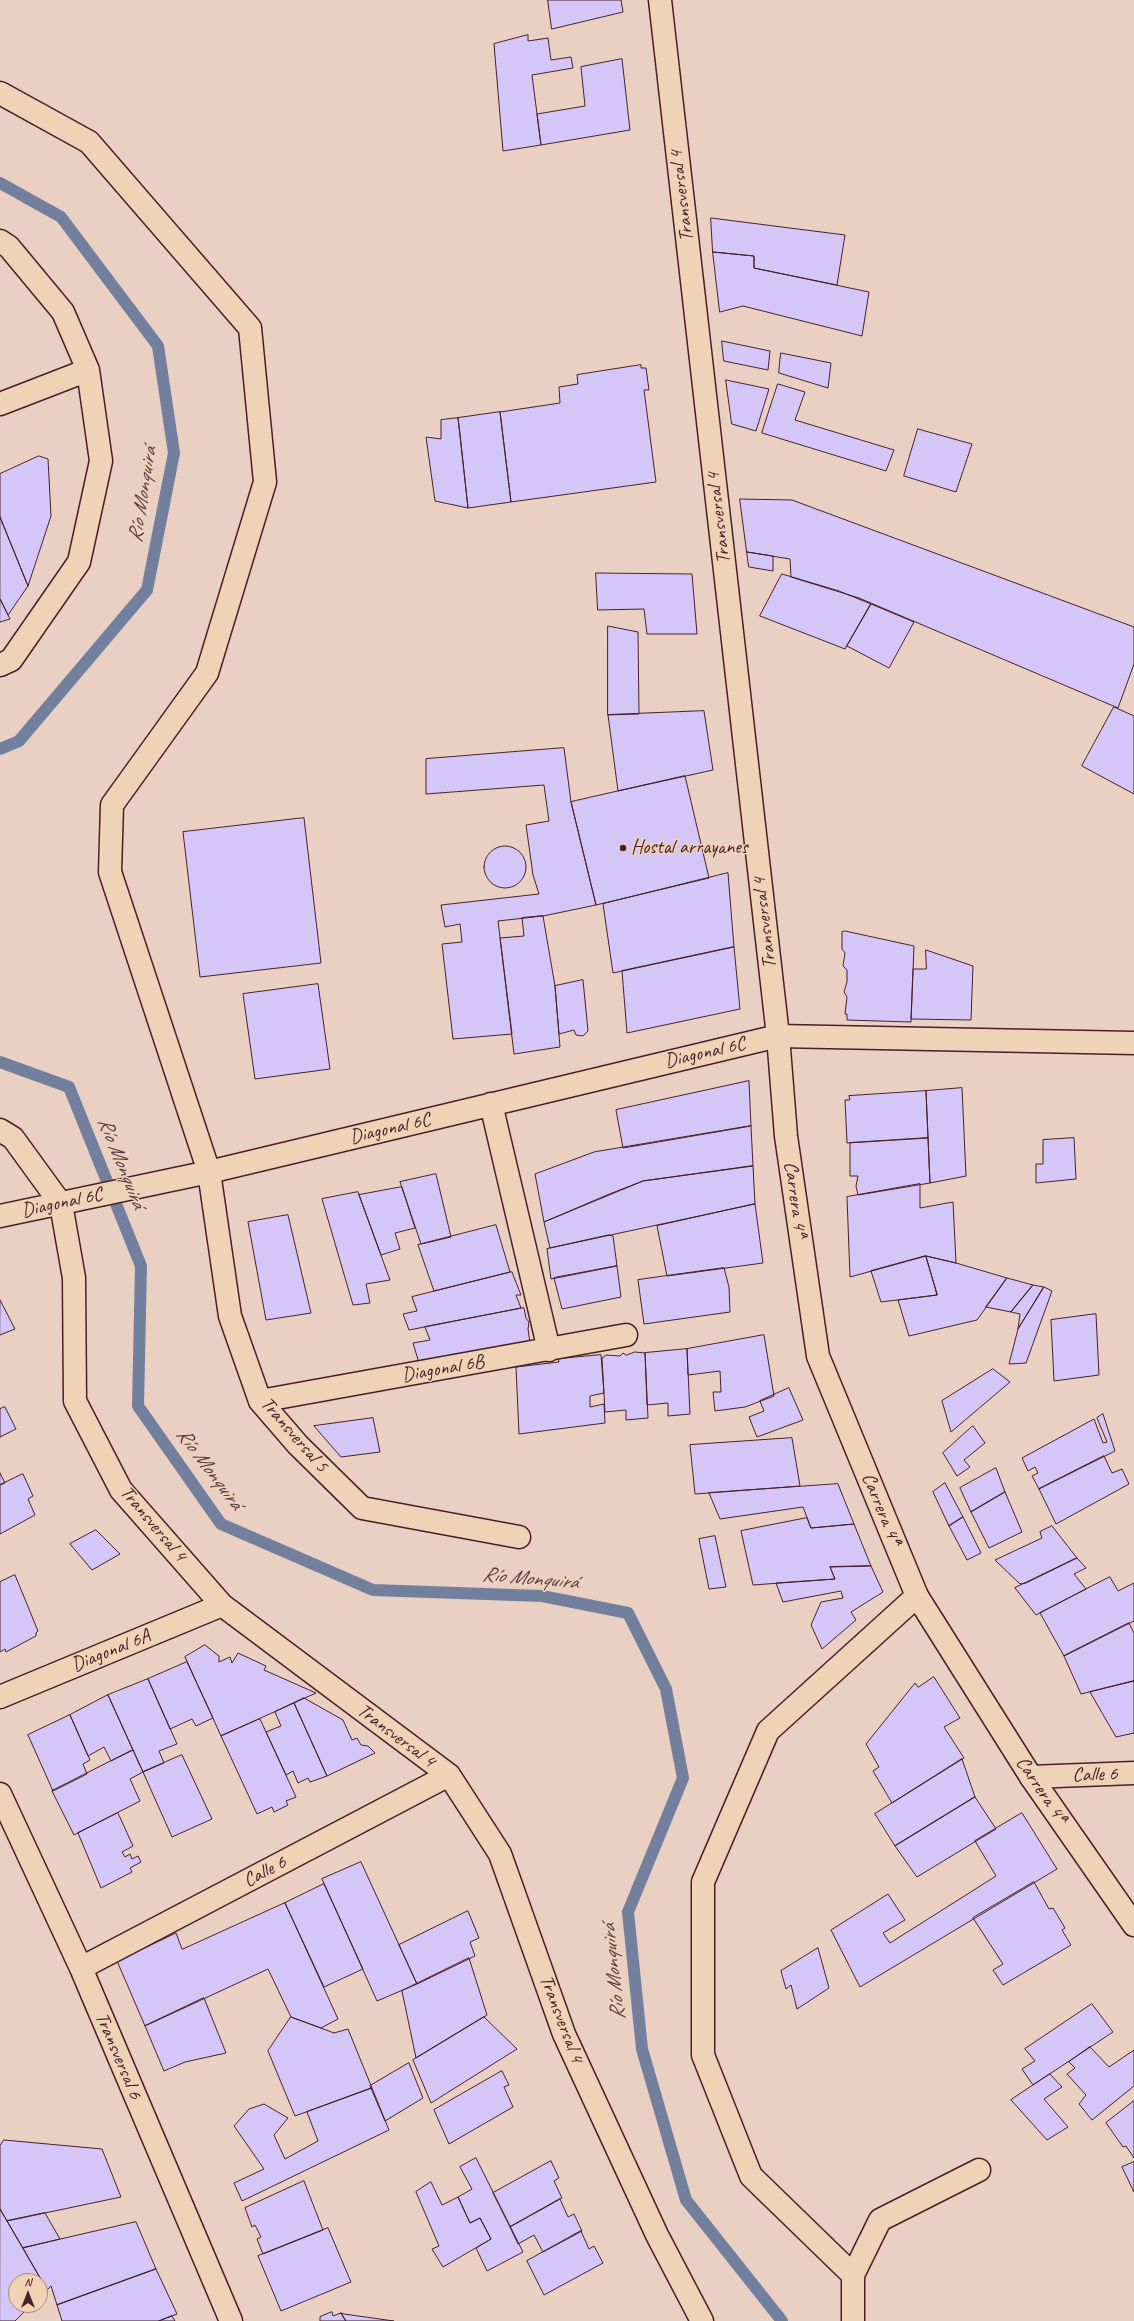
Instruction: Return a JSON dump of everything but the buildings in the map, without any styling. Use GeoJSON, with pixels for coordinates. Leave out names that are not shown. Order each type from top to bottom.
{"type":"FeatureCollection","features":[{"type":"Feature","properties":{"kind":"street","name":"Transversal 4"},"geometry":{"type":"LineString","coordinates":[[660,0],[778,1036]]}},
{"type":"Feature","properties":{"kind":"street","name":"Transversal 5"},"geometry":{"type":"LineString","coordinates":[[0,93],[89,142],[250,328],[265,482],[207,673],[112,805],[110,872],[209,1172],[230,1316],[260,1401],[298,1445],[362,1508],[519,1537]]}},
{"type":"Feature","properties":{"kind":"street"},"geometry":{"type":"LineString","coordinates":[[0,241],[9,247],[63,312],[88,370],[101,461],[79,562],[11,660],[0,665]]}},
{"type":"Feature","properties":{"kind":"street"},"geometry":{"type":"LineString","coordinates":[[0,404],[88,370]]}},
{"type":"Feature","properties":{"kind":"street","name":"Diagonal 6C"},"geometry":{"type":"LineString","coordinates":[[0,1216],[209,1172],[778,1036],[1134,1043]]}},
{"type":"Feature","properties":{"kind":"street","name":"Carrera 4ª"},"geometry":{"type":"LineString","coordinates":[[778,1036],[786,1136],[818,1356],[917,1596],[1031,1777],[1134,1925]]}},
{"type":"Feature","properties":{"kind":"street"},"geometry":{"type":"LineString","coordinates":[[491,1104],[549,1350]]}},
{"type":"Feature","properties":{"kind":"street"},"geometry":{"type":"LineString","coordinates":[[0,1130],[13,1138],[61,1204]]}},
{"type":"Feature","properties":{"kind":"street","name":"Transversal 4"},"geometry":{"type":"LineString","coordinates":[[61,1204],[74,1278],[75,1401],[122,1490],[222,1605],[449,1775],[500,1854],[564,2034],[657,2235],[702,2321]]}},
{"type":"Feature","properties":{"kind":"street","name":"Diagonal 6B"},"geometry":{"type":"LineString","coordinates":[[260,1401],[626,1335]]}},
{"type":"Feature","properties":{"kind":"street"},"geometry":{"type":"LineString","coordinates":[[853,2275],[751,2176],[703,2055],[703,1882],[768,1731],[917,1596]]}},
{"type":"Feature","properties":{"kind":"street","name":"Diagonal 6A"},"geometry":{"type":"LineString","coordinates":[[0,1697],[222,1605]]}},
{"type":"Feature","properties":{"kind":"street","name":"Calle 6"},"geometry":{"type":"LineString","coordinates":[[1031,1777],[1134,1773]]}},
{"type":"Feature","properties":{"kind":"street","name":"Calle 6"},"geometry":{"type":"LineString","coordinates":[[81,1968],[449,1775]]}},
{"type":"Feature","properties":{"kind":"street","name":"Transversal 6"},"geometry":{"type":"LineString","coordinates":[[0,1794],[81,1968],[231,2321]]}},
{"type":"Feature","properties":{"kind":"street"},"geometry":{"type":"LineString","coordinates":[[853,2321],[853,2275],[880,2220],[979,2170]]}},
{"type":"Feature","properties":{"kind":"waterway","name":"Río Monquirá"},"geometry":{"type":"LineString","coordinates":[[0,183],[61,217],[158,346],[174,453],[147,590],[19,741],[0,749]]}},
{"type":"Feature","properties":{"kind":"waterway","name":"Río Monquirá"},"geometry":{"type":"LineString","coordinates":[[0,1062],[69,1087],[141,1266],[138,1406],[221,1524],[373,1590],[542,1596],[628,1613],[666,1689],[683,1778],[628,1912],[642,2049],[686,2200],[782,2321]]}},
{"type":"Feature","properties":{"kind":"place","name":"Hostal arrayanes"},"geometry":{"type":"Point","coordinates":[623,848]}}]}
